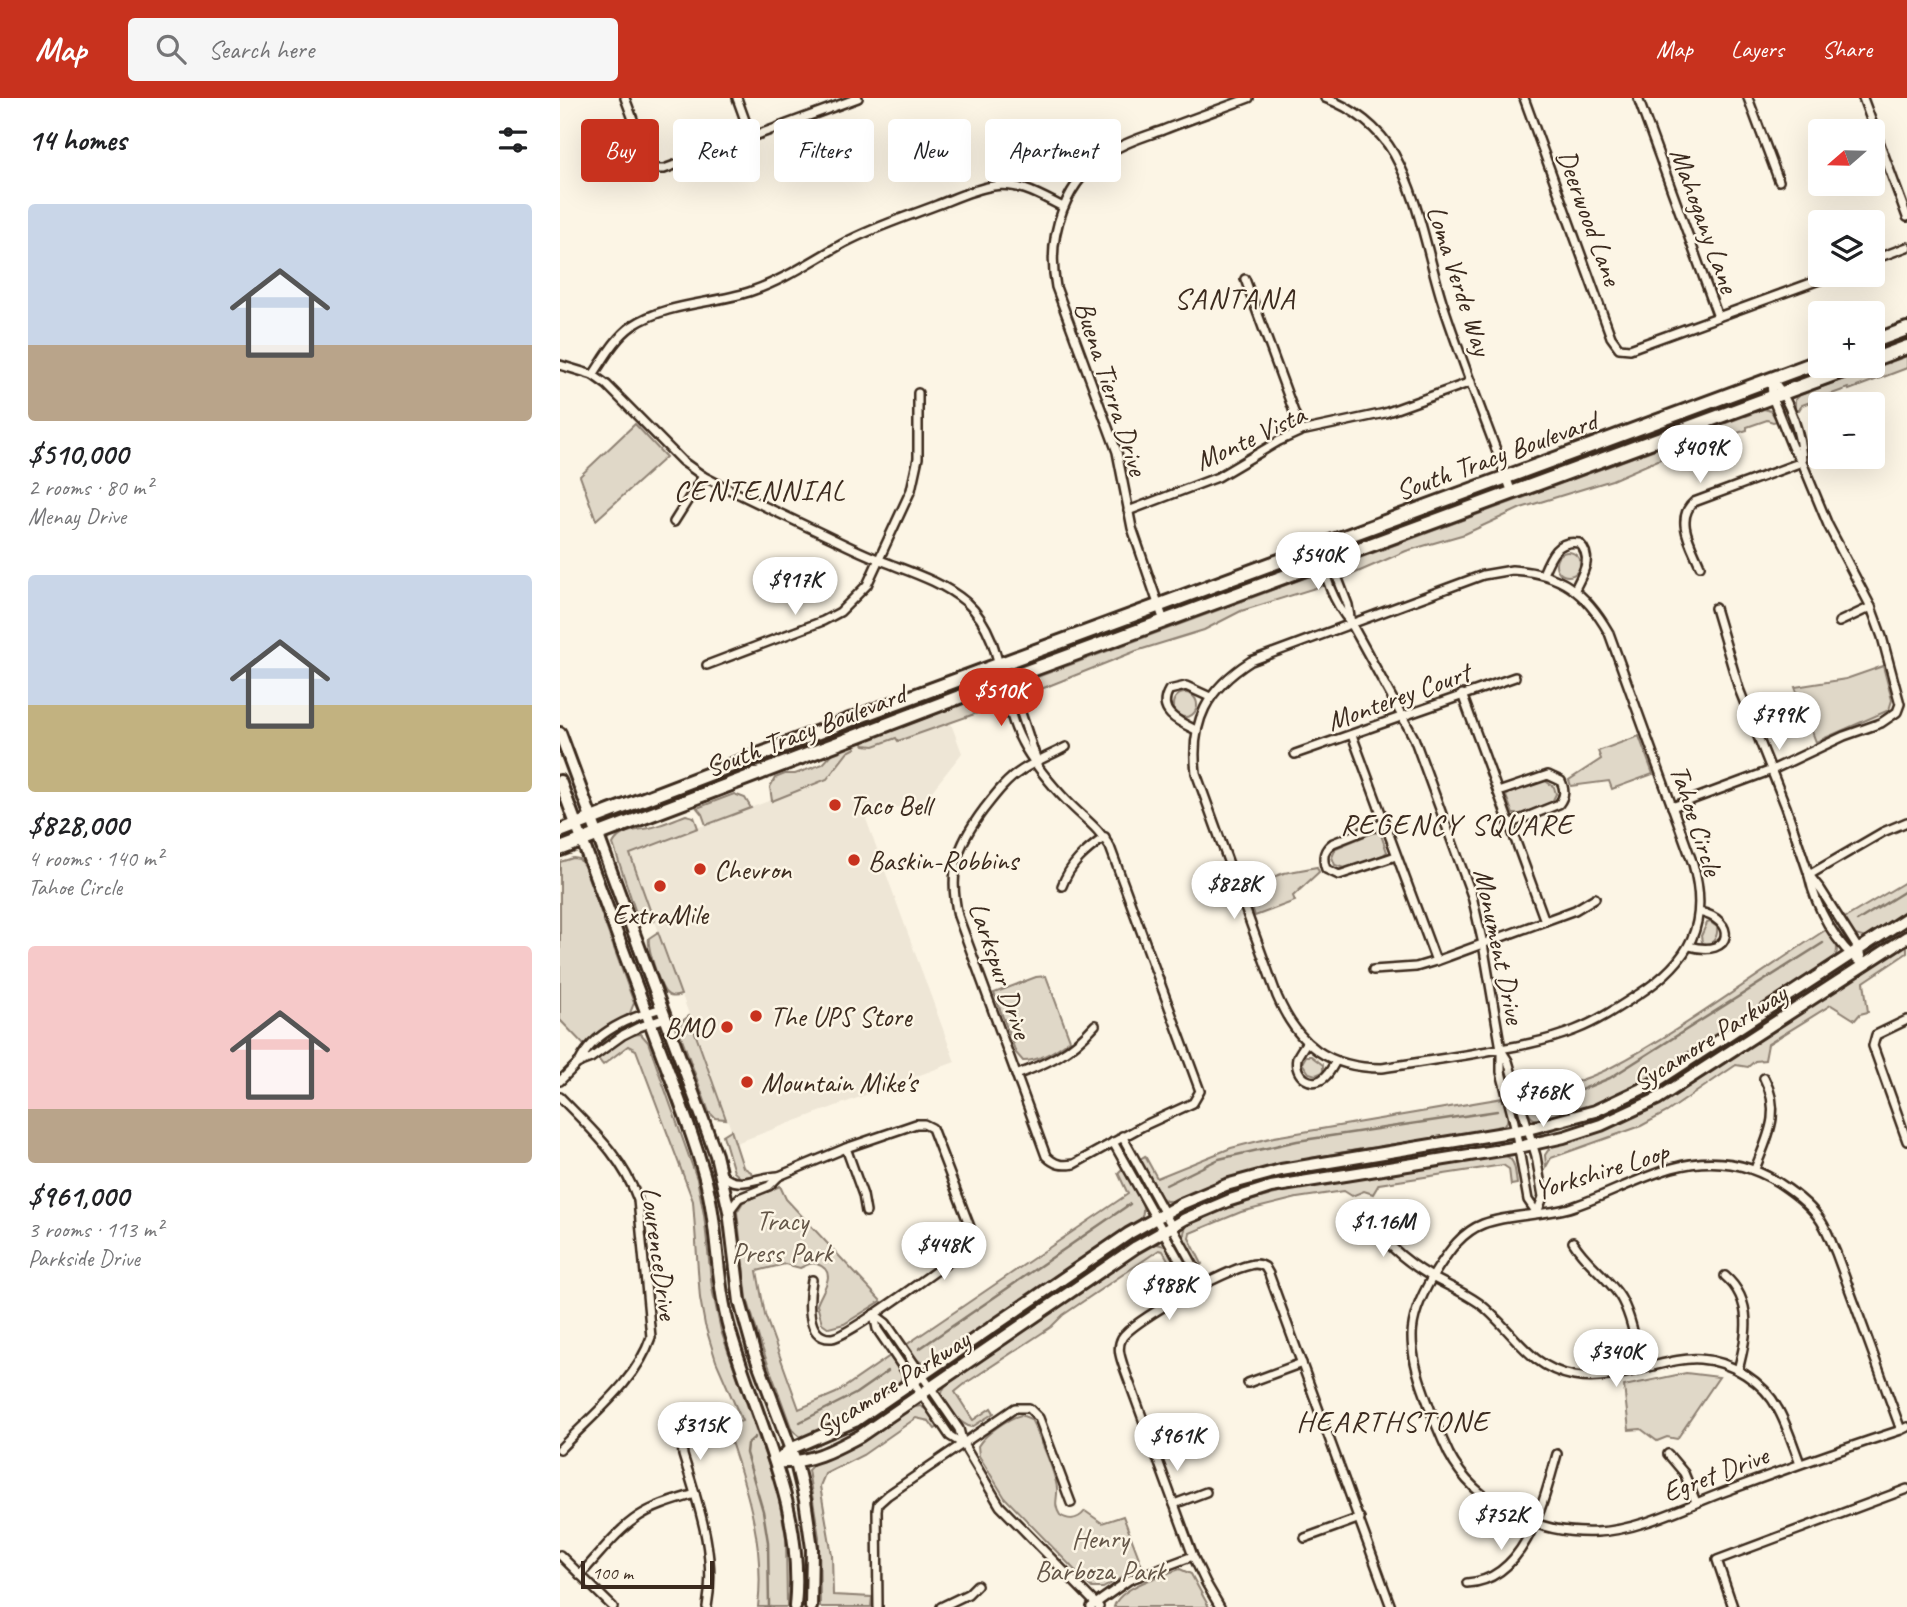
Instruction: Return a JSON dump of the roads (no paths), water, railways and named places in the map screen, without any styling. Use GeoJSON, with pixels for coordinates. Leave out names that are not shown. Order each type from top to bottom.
{"type":"FeatureCollection","features":[{"type":"Feature","properties":{"kind":"main road"},"geometry":{"type":"LineString","coordinates":[[1885,337],[1907,329]]}},
{"type":"Feature","properties":{"kind":"main road"},"geometry":{"type":"LineString","coordinates":[[1885,355],[1907,347]]}},
{"type":"Feature","properties":{"kind":"main road","name":"South Tracy Boulevard"},"geometry":{"type":"LineString","coordinates":[[560,831],[999,664],[1808,366]]}},
{"type":"Feature","properties":{"kind":"main road","name":"South Tracy Boulevard"},"geometry":{"type":"LineString","coordinates":[[560,849],[1004,680],[1824,378]]}},
{"type":"Feature","properties":{"kind":"main road"},"geometry":{"type":"LineString","coordinates":[[560,733],[722,1175],[740,1302],[754,1352],[796,1463],[805,1500],[812,1548],[811,1607]]}},
{"type":"Feature","properties":{"kind":"main road"},"geometry":{"type":"LineString","coordinates":[[560,781],[705,1177],[712,1207],[722,1298],[729,1329],[777,1462],[792,1525],[797,1572],[795,1607]]}},
{"type":"Feature","properties":{"kind":"main road","name":"Sycamore Parkway"},"geometry":{"type":"LineString","coordinates":[[777,1462],[790,1449],[855,1421],[1160,1215],[1226,1185],[1281,1170],[1528,1129],[1578,1117],[1634,1093],[1907,918]]}},
{"type":"Feature","properties":{"kind":"main road","name":"Sycamore Parkway"},"geometry":{"type":"LineString","coordinates":[[777,1462],[796,1463],[852,1441],[1167,1228],[1209,1208],[1271,1187],[1519,1147],[1583,1132],[1620,1118],[1657,1099],[1907,937]]}},
{"type":"Feature","properties":{"kind":"street"},"geometry":{"type":"LineString","coordinates":[[625,98],[654,169],[673,166]]}},
{"type":"Feature","properties":{"kind":"street"},"geometry":{"type":"LineString","coordinates":[[737,98],[745,119]]}},
{"type":"Feature","properties":{"kind":"street"},"geometry":{"type":"LineString","coordinates":[[760,134],[858,98]]}},
{"type":"Feature","properties":{"kind":"street"},"geometry":{"type":"LineString","coordinates":[[593,376],[618,339],[645,318],[668,310],[749,292],[772,283],[879,227],[973,191],[1008,185],[1024,188],[1063,207],[1086,173],[1112,151],[1249,98]]}},
{"type":"Feature","properties":{"kind":"street","name":"Loma Verde Way"},"geometry":{"type":"LineString","coordinates":[[1325,98],[1338,100],[1373,128],[1393,153],[1402,172],[1428,245],[1442,300],[1512,493]]}},
{"type":"Feature","properties":{"kind":"street","name":"Deerwood Lane"},"geometry":{"type":"LineString","coordinates":[[1524,98],[1611,337],[1619,348],[1630,349],[1718,317]]}},
{"type":"Feature","properties":{"kind":"street","name":"Mahogany Lane"},"geometry":{"type":"LineString","coordinates":[[1638,98],[1718,317]]}},
{"type":"Feature","properties":{"kind":"street"},"geometry":{"type":"LineString","coordinates":[[1748,98],[1779,181]]}},
{"type":"Feature","properties":{"kind":"street"},"geometry":{"type":"LineString","coordinates":[[1863,98],[1907,217]]}},
{"type":"Feature","properties":{"kind":"street","name":"Buena Tierra Drive"},"geometry":{"type":"LineString","coordinates":[[1063,207],[1053,251],[1052,269],[1056,287],[1117,452],[1128,511],[1164,621]]}},
{"type":"Feature","properties":{"kind":"street"},"geometry":{"type":"LineString","coordinates":[[1885,255],[1907,247]]}},
{"type":"Feature","properties":{"kind":"street"},"geometry":{"type":"LineString","coordinates":[[1245,279],[1301,431]]}},
{"type":"Feature","properties":{"kind":"street"},"geometry":{"type":"LineString","coordinates":[[1718,317],[1808,284]]}},
{"type":"Feature","properties":{"kind":"street"},"geometry":{"type":"LineString","coordinates":[[560,365],[593,376],[622,397],[682,461],[703,476],[953,592],[981,619],[999,664],[1004,680],[1004,696],[1022,743],[1068,803],[1105,837],[1199,1083],[1198,1098],[1186,1107],[1113,1142],[1160,1215]]}},
{"type":"Feature","properties":{"kind":"street"},"geometry":{"type":"LineString","coordinates":[[1672,807],[1772,770],[1844,736],[1891,718],[1900,704],[1871,607],[1828,524],[1802,462],[1792,447],[1772,379]]}},
{"type":"Feature","properties":{"kind":"street","name":"Monte Vista"},"geometry":{"type":"LineString","coordinates":[[1128,511],[1208,481],[1301,431],[1384,413],[1471,382]]}},
{"type":"Feature","properties":{"kind":"street"},"geometry":{"type":"LineString","coordinates":[[707,665],[823,621],[840,612],[867,585],[916,473],[918,393]]}},
{"type":"Feature","properties":{"kind":"street"},"geometry":{"type":"LineString","coordinates":[[1700,566],[1684,525],[1684,515],[1688,508],[1694,502],[1802,462]]}},
{"type":"Feature","properties":{"kind":"street"},"geometry":{"type":"LineString","coordinates":[[674,522],[703,476]]}},
{"type":"Feature","properties":{"kind":"street"},"geometry":{"type":"LineString","coordinates":[[1543,574],[1558,547],[1571,542],[1578,543],[1585,549],[1587,563],[1574,589]]}},
{"type":"Feature","properties":{"kind":"street","name":"Monument Drive"},"geometry":{"type":"LineString","coordinates":[[1320,545],[1339,608],[1351,624],[1403,716],[1428,772],[1464,874],[1478,918],[1501,1049],[1499,1064],[1516,1131],[1528,1200],[1537,1213]]}},
{"type":"Feature","properties":{"kind":"street","name":"Tahoe Circle"},"geometry":{"type":"LineString","coordinates":[[1511,570],[1543,574],[1574,589],[1600,617],[1609,633],[1699,884],[1699,912],[1689,946],[1680,960],[1656,983],[1595,1021],[1551,1039],[1382,1068],[1364,1068],[1336,1061],[1306,1043],[1287,1019],[1200,786],[1195,761],[1196,730],[1210,697],[1233,673],[1251,661],[1483,575],[1511,570]]}},
{"type":"Feature","properties":{"kind":"street"},"geometry":{"type":"LineString","coordinates":[[1839,622],[1871,607]]}},
{"type":"Feature","properties":{"kind":"street"},"geometry":{"type":"LineString","coordinates":[[1715,608],[1739,689],[1772,770],[1809,876],[1821,890],[1863,965]]}},
{"type":"Feature","properties":{"kind":"street","name":"Monterey Court"},"geometry":{"type":"LineString","coordinates":[[1295,754],[1515,677]]}},
{"type":"Feature","properties":{"kind":"street"},"geometry":{"type":"LineString","coordinates":[[1196,730],[1167,712],[1164,697],[1169,690],[1186,686],[1210,697]]}},
{"type":"Feature","properties":{"kind":"street"},"geometry":{"type":"LineString","coordinates":[[1462,694],[1545,921]]}},
{"type":"Feature","properties":{"kind":"street"},"geometry":{"type":"LineString","coordinates":[[1352,735],[1436,961]]}},
{"type":"Feature","properties":{"kind":"street","name":"Larkspur Drive"},"geometry":{"type":"LineString","coordinates":[[1066,747],[1020,771],[1006,782],[981,813],[967,832],[957,853],[953,895],[958,916],[1046,1156],[1053,1163],[1064,1166],[1074,1164],[1113,1142]]}},
{"type":"Feature","properties":{"kind":"street"},"geometry":{"type":"LineString","coordinates":[[1497,792],[1548,775],[1561,781],[1564,790],[1559,804],[1509,824]]}},
{"type":"Feature","properties":{"kind":"street"},"geometry":{"type":"LineString","coordinates":[[1809,876],[1883,832],[1907,821]]}},
{"type":"Feature","properties":{"kind":"street"},"geometry":{"type":"LineString","coordinates":[[1384,823],[1327,847],[1323,860],[1326,869],[1339,876],[1396,856]]}},
{"type":"Feature","properties":{"kind":"street"},"geometry":{"type":"LineString","coordinates":[[1062,887],[1067,872],[1085,851],[1105,837]]}},
{"type":"Feature","properties":{"kind":"street"},"geometry":{"type":"LineString","coordinates":[[1373,970],[1416,967],[1436,961],[1575,910],[1595,898]]}},
{"type":"Feature","properties":{"kind":"street"},"geometry":{"type":"LineString","coordinates":[[1689,946],[1714,949],[1724,940],[1722,924],[1714,915],[1699,912]]}},
{"type":"Feature","properties":{"kind":"street"},"geometry":{"type":"LineString","coordinates":[[560,1081],[594,1041],[629,1019],[648,1018],[664,1013]]}},
{"type":"Feature","properties":{"kind":"street"},"geometry":{"type":"LineString","coordinates":[[1907,1020],[1876,1035],[1873,1046],[1907,1140]]}},
{"type":"Feature","properties":{"kind":"street"},"geometry":{"type":"LineString","coordinates":[[1016,1075],[1068,1052],[1095,1025]]}},
{"type":"Feature","properties":{"kind":"street"},"geometry":{"type":"LineString","coordinates":[[1306,1043],[1297,1056],[1299,1074],[1305,1080],[1312,1082],[1327,1076],[1336,1061]]}},
{"type":"Feature","properties":{"kind":"street","name":"Monument Drive"},"geometry":{"type":"LineString","coordinates":[[1501,1049],[1508,1061],[1533,1144],[1543,1197],[1537,1213]]}},
{"type":"Feature","properties":{"kind":"street"},"geometry":{"type":"LineString","coordinates":[[1755,1169],[1770,1132],[1773,1114],[1771,1092],[1764,1078]]}},
{"type":"Feature","properties":{"kind":"street","name":"LourenceDrive"},"geometry":{"type":"LineString","coordinates":[[560,1097],[610,1149],[630,1179],[638,1200],[651,1337],[645,1355],[629,1378],[560,1449]]}},
{"type":"Feature","properties":{"kind":"street"},"geometry":{"type":"LineString","coordinates":[[729,1211],[739,1198],[769,1186],[779,1176],[846,1148],[916,1124],[932,1128],[970,1227],[972,1239],[968,1248],[874,1314],[833,1338],[823,1337],[811,1319],[809,1300],[812,1280]]}},
{"type":"Feature","properties":{"kind":"street"},"geometry":{"type":"LineString","coordinates":[[1122,1136],[1188,1276],[1198,1286]]}},
{"type":"Feature","properties":{"kind":"street"},"geometry":{"type":"LineString","coordinates":[[846,1148],[863,1195],[866,1212]]}},
{"type":"Feature","properties":{"kind":"street","name":"Yorkshire Loop"},"geometry":{"type":"LineString","coordinates":[[1534,1524],[1485,1496],[1452,1460],[1439,1434],[1416,1371],[1410,1338],[1418,1304],[1449,1250],[1464,1235],[1482,1224],[1568,1208],[1672,1168],[1722,1161],[1755,1169],[1799,1197],[1824,1225],[1904,1428]]}},
{"type":"Feature","properties":{"kind":"street"},"geometry":{"type":"LineString","coordinates":[[722,1175],[738,1184],[764,1176],[779,1176]]}},
{"type":"Feature","properties":{"kind":"street"},"geometry":{"type":"LineString","coordinates":[[1364,1211],[1380,1236],[1393,1249],[1432,1277],[1476,1301],[1499,1319],[1530,1356],[1553,1369],[1575,1376],[1600,1377],[1677,1360],[1699,1359],[1714,1361],[1738,1370],[1757,1382],[1779,1409],[1800,1463]]}},
{"type":"Feature","properties":{"kind":"street"},"geometry":{"type":"LineString","coordinates":[[1573,1242],[1583,1258],[1622,1300],[1641,1369]]}},
{"type":"Feature","properties":{"kind":"street"},"geometry":{"type":"LineString","coordinates":[[1220,1607],[1193,1556],[1120,1356],[1121,1340],[1127,1333],[1198,1286],[1244,1266],[1259,1264],[1269,1273],[1391,1607]]}},
{"type":"Feature","properties":{"kind":"street"},"geometry":{"type":"LineString","coordinates":[[1725,1276],[1738,1289],[1747,1326],[1746,1343],[1738,1370]]}},
{"type":"Feature","properties":{"kind":"street"},"geometry":{"type":"LineString","coordinates":[[874,1314],[886,1323],[950,1436],[963,1444],[1000,1506],[1095,1606],[1129,1580],[1193,1556]]}},
{"type":"Feature","properties":{"kind":"street"},"geometry":{"type":"LineString","coordinates":[[1248,1383],[1302,1363]]}},
{"type":"Feature","properties":{"kind":"street"},"geometry":{"type":"LineString","coordinates":[[878,1607],[878,1504],[1015,1408],[1029,1408],[1039,1418],[1071,1503]]}},
{"type":"Feature","properties":{"kind":"street","name":"Egret Drive"},"geometry":{"type":"LineString","coordinates":[[1534,1524],[1571,1532],[1599,1532],[1621,1528],[1663,1516],[1800,1463],[1904,1428]]}},
{"type":"Feature","properties":{"kind":"street"},"geometry":{"type":"LineString","coordinates":[[685,1431],[683,1455],[705,1525],[709,1550],[707,1607]]}},
{"type":"Feature","properties":{"kind":"street"},"geometry":{"type":"LineString","coordinates":[[1466,1583],[1487,1579],[1504,1569],[1522,1547],[1534,1524],[1557,1454]]}},
{"type":"Feature","properties":{"kind":"street"},"geometry":{"type":"LineString","coordinates":[[1668,1454],[1684,1473],[1696,1502]]}},
{"type":"Feature","properties":{"kind":"street"},"geometry":{"type":"LineString","coordinates":[[1733,1607],[1717,1560],[1907,1489]]}},
{"type":"Feature","properties":{"kind":"street"},"geometry":{"type":"LineString","coordinates":[[1174,1504],[1206,1492]]}},
{"type":"Feature","properties":{"kind":"street"},"geometry":{"type":"LineString","coordinates":[[580,1575],[623,1528],[638,1517],[653,1508],[695,1494]]}},
{"type":"Feature","properties":{"kind":"street"},"geometry":{"type":"LineString","coordinates":[[1305,1538],[1360,1517]]}},
{"type":"Feature","properties":{"kind":"street"},"geometry":{"type":"LineString","coordinates":[[560,1555],[613,1607]]}},
{"type":"Feature","properties":{"kind":"street"},"geometry":{"type":"LineString","coordinates":[[941,1607],[968,1594],[977,1585]]}},
{"type":"Feature","properties":{"kind":"waterway"},"geometry":{"type":"LineString","coordinates":[[1857,921],[1907,890]]}},
{"type":"Feature","properties":{"kind":"waterway"},"geometry":{"type":"LineString","coordinates":[[1536,1105],[1610,1078],[1823,943]]}},
{"type":"Feature","properties":{"kind":"waterway"},"geometry":{"type":"LineString","coordinates":[[1166,1185],[1219,1159],[1297,1141],[1497,1111]]}},
{"type":"Feature","properties":{"kind":"waterway"},"geometry":{"type":"LineString","coordinates":[[919,1349],[1130,1204]]}},
{"type":"Feature","properties":{"kind":"waterway"},"geometry":{"type":"LineString","coordinates":[[800,1422],[855,1394],[888,1371]]}},
{"type":"Feature","properties":{"kind":"waterway"},"geometry":{"type":"LineString","coordinates":[[755,1437],[747,1444],[746,1453],[763,1511],[768,1542],[769,1607]]}},
{"type":"Feature","properties":{"kind":"place","name":"Taco Bell"},"geometry":{"type":"Point","coordinates":[835,805]}},
{"type":"Feature","properties":{"kind":"place","name":"Baskin-Robbins"},"geometry":{"type":"Point","coordinates":[854,860]}},
{"type":"Feature","properties":{"kind":"place","name":"Chevron"},"geometry":{"type":"Point","coordinates":[700,869]}},
{"type":"Feature","properties":{"kind":"place","name":"ExtraMile"},"geometry":{"type":"Point","coordinates":[660,886]}},
{"type":"Feature","properties":{"kind":"place","name":"The UPS Store"},"geometry":{"type":"Point","coordinates":[756,1016]}},
{"type":"Feature","properties":{"kind":"place","name":"BMO"},"geometry":{"type":"Point","coordinates":[727,1027]}},
{"type":"Feature","properties":{"kind":"place","name":"Mountain Mike's"},"geometry":{"type":"Point","coordinates":[747,1082]}},
{"type":"Feature","properties":{"kind":"district","name":"SANTANA"},"geometry":{"type":"Point","coordinates":[1235,298]}},
{"type":"Feature","properties":{"kind":"district","name":"CENTENNIAL"},"geometry":{"type":"Point","coordinates":[760,490]}},
{"type":"Feature","properties":{"kind":"district","name":"REGENCY SQUARE"},"geometry":{"type":"Point","coordinates":[1457,824]}},
{"type":"Feature","properties":{"kind":"district","name":"HEARTHSTONE"},"geometry":{"type":"Point","coordinates":[1393,1421]}},
{"type":"Feature","properties":{"kind":"park label","name":"Tracy Press Park"},"geometry":{"type":"Point","coordinates":[782,1236]}},
{"type":"Feature","properties":{"kind":"park label","name":"Henry Barboza Park"},"geometry":{"type":"Point","coordinates":[1100,1554]}}]}
